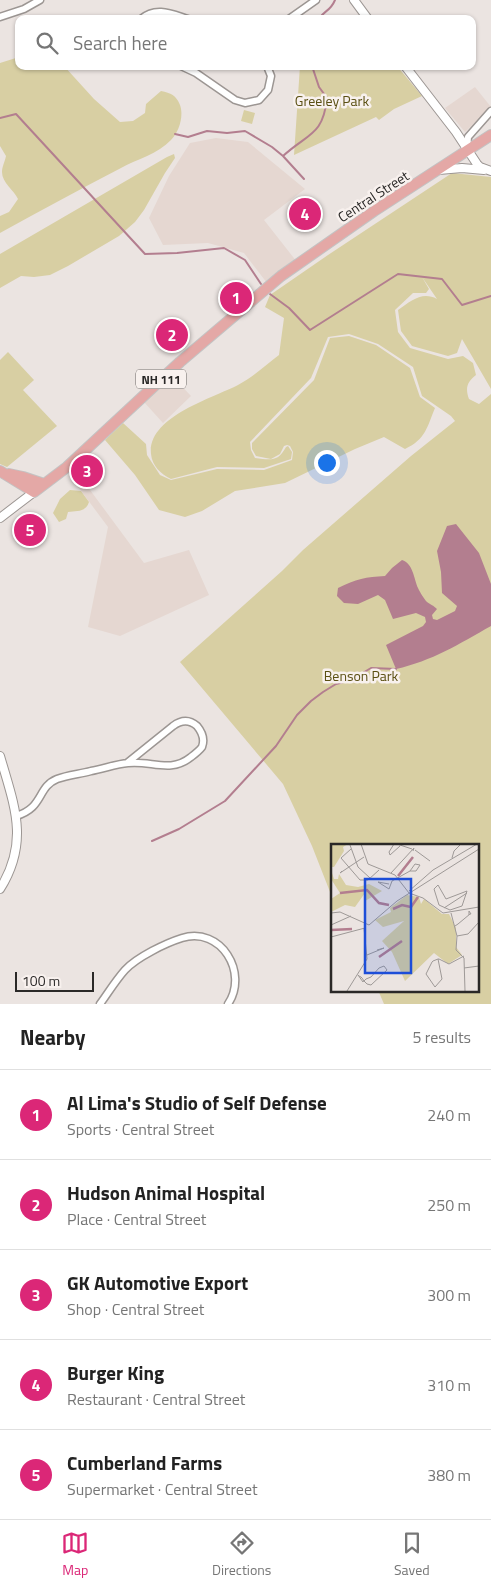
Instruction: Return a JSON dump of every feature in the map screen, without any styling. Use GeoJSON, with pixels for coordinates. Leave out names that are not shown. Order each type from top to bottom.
{"type":"FeatureCollection","features":[{"type":"Feature","properties":{"kind":"main road","name":"Central Street"},"geometry":{"type":"LineString","coordinates":[[34,492],[67,467],[180,362],[280,276],[491,135]]}},
{"type":"Feature","properties":{"kind":"main road"},"geometry":{"type":"LineString","coordinates":[[4,472],[44,484]]}},
{"type":"Feature","properties":{"kind":"main road"},"geometry":{"type":"LineString","coordinates":[[4,472],[34,492]]}},
{"type":"Feature","properties":{"kind":"street"},"geometry":{"type":"LineString","coordinates":[[0,16],[24,9],[40,0]]}},
{"type":"Feature","properties":{"kind":"street"},"geometry":{"type":"LineString","coordinates":[[295,15],[316,0]]}},
{"type":"Feature","properties":{"kind":"street"},"geometry":{"type":"LineString","coordinates":[[354,0],[365,15]]}},
{"type":"Feature","properties":{"kind":"street"},"geometry":{"type":"LineString","coordinates":[[147,15],[158,11],[173,15]]}},
{"type":"Feature","properties":{"kind":"street"},"geometry":{"type":"LineString","coordinates":[[189,70],[235,100],[245,103],[259,100],[268,90],[271,83],[269,70]]}},
{"type":"Feature","properties":{"kind":"street"},"geometry":{"type":"LineString","coordinates":[[408,70],[456,132],[476,164],[489,170]]}},
{"type":"Feature","properties":{"kind":"street"},"geometry":{"type":"LineString","coordinates":[[467,151],[468,137],[491,110]]}},
{"type":"Feature","properties":{"kind":"street"},"geometry":{"type":"LineString","coordinates":[[439,170],[462,168],[489,170]]}},
{"type":"Feature","properties":{"kind":"street","name":"Central Street"},"geometry":{"type":"LineString","coordinates":[[0,518],[34,492]]}},
{"type":"Feature","properties":{"kind":"street"},"geometry":{"type":"LineString","coordinates":[[16,816],[26,813],[33,808],[46,787],[56,779],[127,763],[178,765],[188,760],[200,750],[203,736],[199,728],[192,722],[180,722],[127,763]]}},
{"type":"Feature","properties":{"kind":"street"},"geometry":{"type":"LineString","coordinates":[[0,756],[3,776],[16,816],[18,830],[16,853],[0,889]]}},
{"type":"Feature","properties":{"kind":"street"},"geometry":{"type":"LineString","coordinates":[[100,1004],[126,970],[142,957],[182,938],[196,937],[207,939],[216,944],[231,959],[236,983],[228,1004]]}},
{"type":"Feature","properties":{"kind":"shaded area"},"geometry":{"type":"Polygon","coordinates":[[[475,87],[491,107],[465,132],[445,108],[475,87]]]}},
{"type":"Feature","properties":{"kind":"shaded area"},"geometry":{"type":"Polygon","coordinates":[[[216,138],[248,142],[305,189],[264,220],[297,262],[267,283],[244,253],[208,243],[163,245],[149,218],[169,176],[190,143],[216,138]]]}},
{"type":"Feature","properties":{"kind":"shaded area"},"geometry":{"type":"Polygon","coordinates":[[[172,376],[191,396],[163,423],[144,402],[172,376]]]}},
{"type":"Feature","properties":{"kind":"shaded area"},"geometry":{"type":"Polygon","coordinates":[[[76,471],[144,563],[189,550],[209,595],[120,636],[88,627],[108,527],[70,476],[76,471]]]}},
{"type":"Feature","properties":{"kind":"shaded area"},"geometry":{"type":"Polygon","coordinates":[[[456,524],[479,553],[491,584],[491,626],[433,657],[396,669],[386,645],[423,626],[426,622],[425,617],[416,613],[393,619],[385,600],[378,595],[358,604],[344,603],[337,596],[338,588],[361,579],[385,576],[402,560],[409,564],[418,588],[427,602],[437,609],[432,615],[433,619],[437,620],[455,611],[457,606],[442,593],[437,551],[447,526],[456,524]]]}},
{"type":"Feature","properties":{"kind":"green space"},"geometry":{"type":"Polygon","coordinates":[[[15,58],[15,70],[68,70],[94,99],[120,122],[133,121],[145,113],[146,104],[161,91],[170,94],[177,99],[181,109],[181,119],[178,128],[174,137],[160,149],[90,184],[0,233],[0,216],[9,212],[18,199],[4,180],[2,172],[6,156],[0,146],[0,63],[15,58]]]}},
{"type":"Feature","properties":{"kind":"green space","name":"Greeley Park"},"geometry":{"type":"Polygon","coordinates":[[[300,70],[400,70],[422,96],[394,109],[379,120],[376,117],[294,155],[300,70]]]}},
{"type":"Feature","properties":{"kind":"green space"},"geometry":{"type":"Polygon","coordinates":[[[244,110],[255,113],[252,124],[241,121],[244,110]]]}},
{"type":"Feature","properties":{"kind":"green space"},"geometry":{"type":"Polygon","coordinates":[[[174,154],[175,158],[144,210],[135,222],[119,236],[50,275],[21,276],[0,288],[0,254],[174,154]]]}},
{"type":"Feature","properties":{"kind":"green space","name":"Benson Park"},"geometry":{"type":"Polygon","coordinates":[[[452,173],[491,177],[491,389],[462,339],[457,353],[448,356],[412,346],[401,331],[398,310],[417,298],[426,296],[437,299],[422,277],[429,289],[426,293],[413,293],[395,310],[398,332],[410,348],[448,359],[463,356],[473,363],[476,375],[468,386],[469,399],[479,404],[491,394],[491,1004],[384,1004],[379,992],[478,992],[478,844],[331,844],[331,894],[312,846],[283,784],[180,662],[303,550],[411,456],[455,421],[451,416],[422,396],[413,367],[378,344],[349,334],[328,337],[311,378],[250,442],[255,458],[277,458],[288,446],[292,452],[291,459],[264,468],[217,467],[171,479],[158,469],[153,462],[151,454],[153,441],[159,429],[184,410],[244,382],[279,355],[284,318],[265,307],[270,295],[452,173]]]}},
{"type":"Feature","properties":{"kind":"green space"},"geometry":{"type":"Polygon","coordinates":[[[349,336],[376,345],[410,368],[420,397],[435,408],[422,437],[405,449],[384,437],[285,483],[235,491],[202,511],[185,517],[159,510],[135,475],[105,440],[123,423],[146,444],[147,455],[160,475],[171,480],[217,469],[264,470],[292,460],[293,452],[290,446],[284,446],[280,454],[271,459],[256,456],[252,449],[252,443],[314,380],[330,338],[349,336]]]}},
{"type":"Feature","properties":{"kind":"green space"},"geometry":{"type":"Polygon","coordinates":[[[8,352],[34,380],[23,390],[57,426],[7,467],[0,464],[0,360],[8,352]]]}},
{"type":"Feature","properties":{"kind":"green space"},"geometry":{"type":"Polygon","coordinates":[[[70,490],[81,491],[89,502],[88,505],[86,508],[78,511],[68,512],[66,519],[59,522],[53,513],[60,499],[70,490]]]}},
{"type":"Feature","properties":{"kind":"waterway"},"geometry":{"type":"LineString","coordinates":[[322,15],[331,7],[335,0]]}},
{"type":"Feature","properties":{"kind":"waterway"},"geometry":{"type":"LineString","coordinates":[[283,156],[313,133],[322,120],[327,98],[319,87],[313,70]]}},
{"type":"Feature","properties":{"kind":"waterway"},"geometry":{"type":"LineString","coordinates":[[0,118],[16,114],[145,254],[224,248],[245,260],[261,284]]}},
{"type":"Feature","properties":{"kind":"waterway"},"geometry":{"type":"LineString","coordinates":[[175,134],[188,137],[207,131],[227,133],[245,131],[272,147],[304,179]]}},
{"type":"Feature","properties":{"kind":"waterway"},"geometry":{"type":"LineString","coordinates":[[270,294],[289,308],[310,330],[398,274],[442,279],[462,305],[491,296]]}},
{"type":"Feature","properties":{"kind":"waterway"},"geometry":{"type":"LineString","coordinates":[[152,841],[179,829],[225,801],[276,746],[297,715],[323,692],[336,684],[351,680],[371,668],[396,669]]}},
{"type":"Feature","properties":{"kind":"place","name":"Burger King"},"geometry":{"type":"Point","coordinates":[305,214]}},
{"type":"Feature","properties":{"kind":"place","name":"Al Lima's Studio of Self Defense"},"geometry":{"type":"Point","coordinates":[236,298]}},
{"type":"Feature","properties":{"kind":"place","name":"Hudson Animal Hospital"},"geometry":{"type":"Point","coordinates":[172,335]}},
{"type":"Feature","properties":{"kind":"place","name":"GK Automotive Export"},"geometry":{"type":"Point","coordinates":[87,471]}},
{"type":"Feature","properties":{"kind":"place","name":"Cumberland Farms"},"geometry":{"type":"Point","coordinates":[30,530]}}]}
